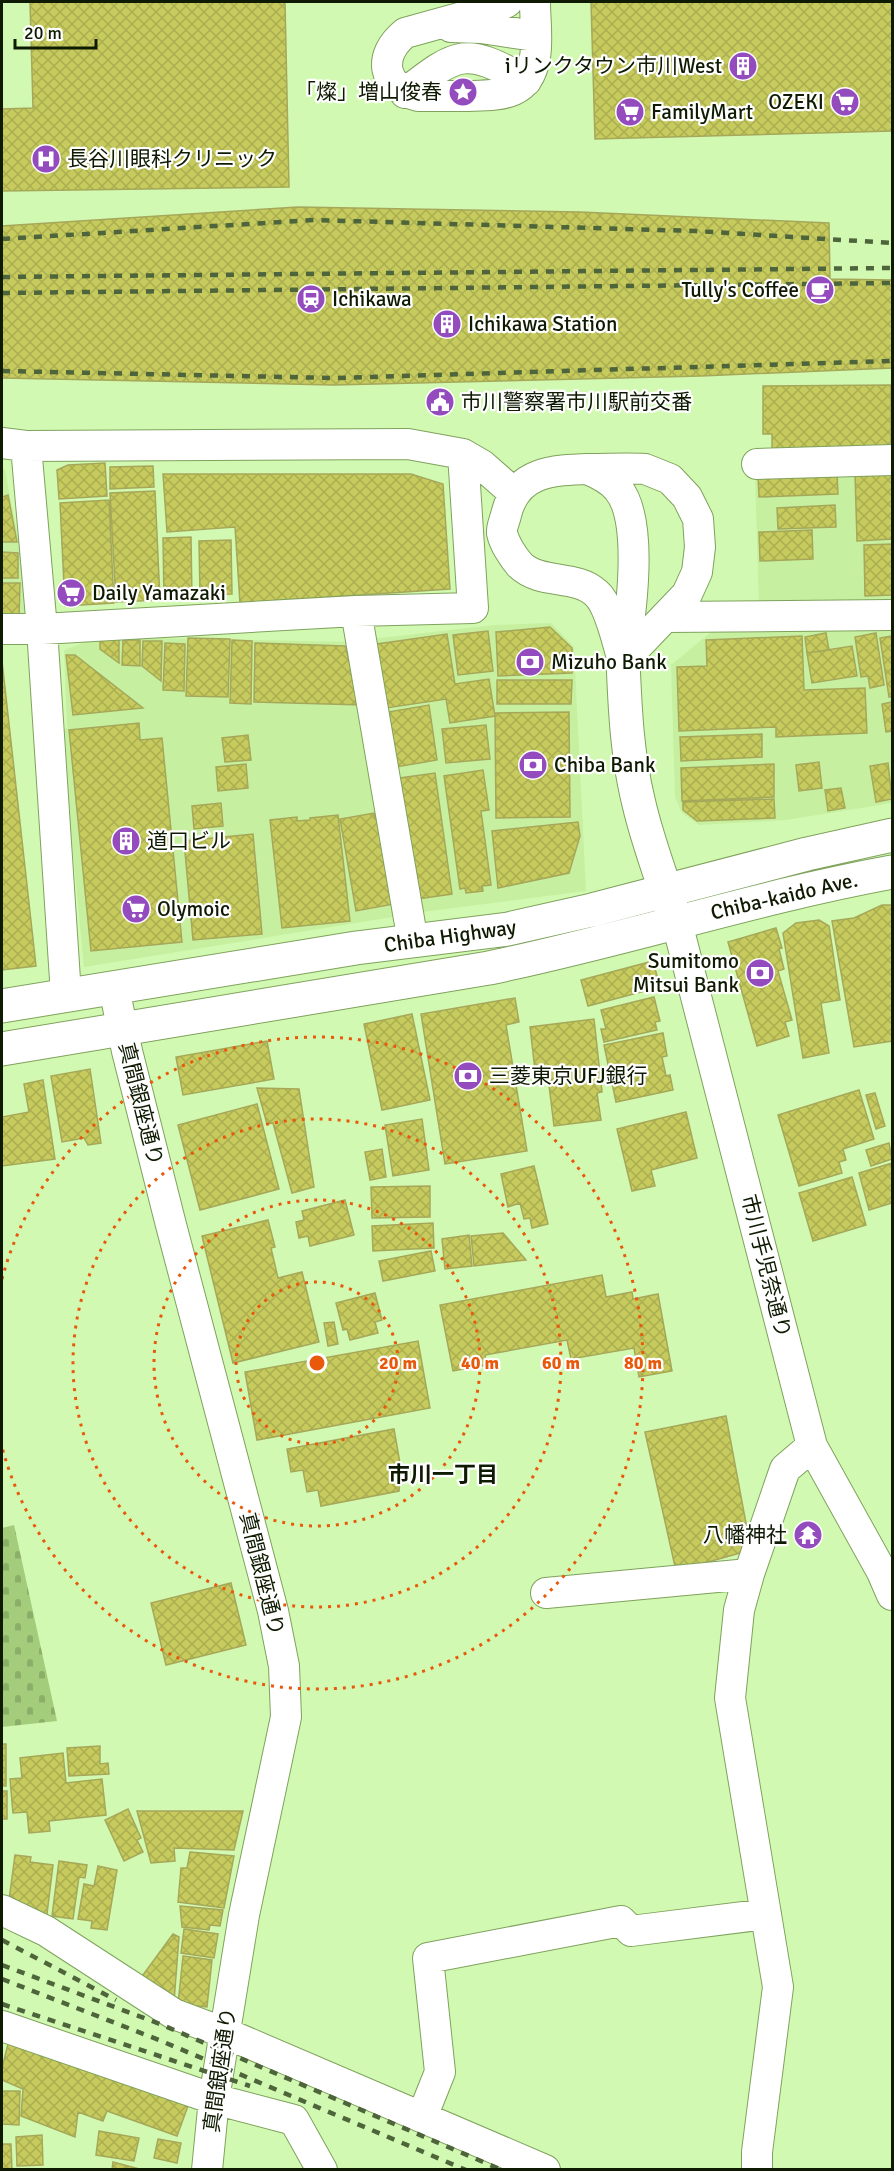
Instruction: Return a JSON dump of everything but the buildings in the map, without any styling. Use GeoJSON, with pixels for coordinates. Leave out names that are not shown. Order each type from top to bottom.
{"type":"FeatureCollection","features":[{"type":"Feature","properties":{"kind":"main road"},"geometry":{"type":"LineString","coordinates":[[623,660],[624,705],[633,775],[648,838],[676,923]]}},
{"type":"Feature","properties":{"kind":"main road","name":"Chiba Highway"},"geometry":{"type":"LineString","coordinates":[[2,1006],[356,948],[508,929],[892,835]]}},
{"type":"Feature","properties":{"kind":"main road","name":"Chiba-kaido Ave."},"geometry":{"type":"LineString","coordinates":[[676,923],[803,890],[892,872]]}},
{"type":"Feature","properties":{"kind":"main road","name":"Chiba Highway"},"geometry":{"type":"LineString","coordinates":[[2,1048],[500,966],[560,954],[676,923]]}},
{"type":"Feature","properties":{"kind":"street"},"geometry":{"type":"LineString","coordinates":[[507,2],[495,8],[405,33],[394,42],[387,55],[387,71],[394,84],[405,93],[432,72],[460,57],[477,57],[494,63],[526,81],[536,56],[535,2]]}},
{"type":"Feature","properties":{"kind":"street"},"geometry":{"type":"LineString","coordinates":[[427,26],[481,28],[535,36]]}},
{"type":"Feature","properties":{"kind":"street"},"geometry":{"type":"LineString","coordinates":[[66,995],[42,629],[14,445],[408,444],[463,454],[482,465],[515,494]]}},
{"type":"Feature","properties":{"kind":"street"},"geometry":{"type":"LineString","coordinates":[[2,629],[42,629],[356,611],[473,608],[463,454]]}},
{"type":"Feature","properties":{"kind":"street"},"geometry":{"type":"LineString","coordinates":[[757,464],[892,460]]}},
{"type":"Feature","properties":{"kind":"street"},"geometry":{"type":"LineString","coordinates":[[587,469],[605,477],[619,490],[632,526],[633,562],[629,624],[623,660]]}},
{"type":"Feature","properties":{"kind":"street"},"geometry":{"type":"LineString","coordinates":[[645,469],[670,479],[687,497],[698,519],[700,547],[697,572],[687,594],[623,660],[605,603],[597,593],[584,584],[535,575],[521,566],[511,554],[502,532],[508,503],[526,482],[558,470],[645,469]]}},
{"type":"Feature","properties":{"kind":"street"},"geometry":{"type":"LineString","coordinates":[[597,593],[614,586],[633,562]]}},
{"type":"Feature","properties":{"kind":"street"},"geometry":{"type":"LineString","coordinates":[[356,611],[413,942]]}},
{"type":"Feature","properties":{"kind":"street"},"geometry":{"type":"LineString","coordinates":[[666,617],[892,615]]}},
{"type":"Feature","properties":{"kind":"street","name":"市川手児奈通り"},"geometry":{"type":"LineString","coordinates":[[676,923],[812,1446],[889,1579]]}},
{"type":"Feature","properties":{"kind":"street","name":"真間銀座通り"},"geometry":{"type":"LineString","coordinates":[[114,988],[122,1030],[171,1225],[270,1599],[284,1666],[286,1717],[244,1915],[214,2099],[207,2169]]}},
{"type":"Feature","properties":{"kind":"street"},"geometry":{"type":"LineString","coordinates":[[758,2169],[757,2152],[778,1987],[730,1698],[739,1610],[748,1574],[785,1469],[812,1446]]}},
{"type":"Feature","properties":{"kind":"street"},"geometry":{"type":"LineString","coordinates":[[546,1593],[748,1574]]}},
{"type":"Feature","properties":{"kind":"street"},"geometry":{"type":"LineString","coordinates":[[2,1910],[46,1931],[174,2014],[225,2033],[545,2169]]}},
{"type":"Feature","properties":{"kind":"street"},"geometry":{"type":"LineString","coordinates":[[422,2117],[441,2072],[428,1958],[621,1921],[631,1931],[766,1914]]}},
{"type":"Feature","properties":{"kind":"street"},"geometry":{"type":"LineString","coordinates":[[2,2026],[214,2099],[294,2120],[322,2169]]}},
{"type":"Feature","properties":{"kind":"shaded area"},"geometry":{"type":"Polygon","coordinates":[[[2,466],[5,470],[21,552],[25,613],[17,621],[2,620],[2,466]]]}},
{"type":"Feature","properties":{"kind":"shaded area"},"geometry":{"type":"Polygon","coordinates":[[[892,471],[892,607],[759,609],[755,474],[892,471]]]}},
{"type":"Feature","properties":{"kind":"shaded area"},"geometry":{"type":"Polygon","coordinates":[[[551,623],[574,647],[586,891],[415,913],[371,639],[494,625],[551,623]]]}},
{"type":"Feature","properties":{"kind":"shaded area"},"geometry":{"type":"Polygon","coordinates":[[[892,627],[892,803],[786,820],[699,825],[682,813],[675,797],[671,665],[711,632],[892,627]]]}},
{"type":"Feature","properties":{"kind":"shaded area"},"geometry":{"type":"Polygon","coordinates":[[[98,637],[355,642],[399,916],[84,967],[61,730],[67,728],[64,650],[98,637]]]}},
{"type":"Feature","properties":{"kind":"green space"},"geometry":{"type":"Polygon","coordinates":[[[14,1525],[57,1721],[2,1727],[2,1528],[14,1525]]]}},
{"type":"Feature","properties":{"kind":"railway"},"geometry":{"type":"LineString","coordinates":[[2,239],[314,220],[695,231],[892,243]]}},
{"type":"Feature","properties":{"kind":"railway"},"geometry":{"type":"LineString","coordinates":[[2,277],[892,268]]}},
{"type":"Feature","properties":{"kind":"railway"},"geometry":{"type":"LineString","coordinates":[[2,293],[892,283]]}},
{"type":"Feature","properties":{"kind":"railway"},"geometry":{"type":"LineString","coordinates":[[2,371],[334,378],[892,361]]}},
{"type":"Feature","properties":{"kind":"railway"},"geometry":{"type":"LineString","coordinates":[[2,1940],[116,2000]]}},
{"type":"Feature","properties":{"kind":"railway"},"geometry":{"type":"LineString","coordinates":[[2,1965],[160,2024],[502,2170]]}},
{"type":"Feature","properties":{"kind":"railway"},"geometry":{"type":"LineString","coordinates":[[2,1979],[159,2040],[466,2170]]}},
{"type":"Feature","properties":{"kind":"railway"},"geometry":{"type":"LineString","coordinates":[[2,2004],[250,2086]]}},
{"type":"Feature","properties":{"kind":"place","name":"iリンクタウン市川West"},"geometry":{"type":"Point","coordinates":[743,66]}},
{"type":"Feature","properties":{"kind":"place","name":"「燦」増山俊春"},"geometry":{"type":"Point","coordinates":[463,92]}},
{"type":"Feature","properties":{"kind":"place","name":"OZEKI"},"geometry":{"type":"Point","coordinates":[845,102]}},
{"type":"Feature","properties":{"kind":"place","name":"FamilyMart"},"geometry":{"type":"Point","coordinates":[630,112]}},
{"type":"Feature","properties":{"kind":"place","name":"長谷川眼科クリニック"},"geometry":{"type":"Point","coordinates":[46,159]}},
{"type":"Feature","properties":{"kind":"place","name":"Tully's Coffee"},"geometry":{"type":"Point","coordinates":[820,290]}},
{"type":"Feature","properties":{"kind":"place","name":"Ichikawa"},"geometry":{"type":"Point","coordinates":[311,299]}},
{"type":"Feature","properties":{"kind":"place","name":"Ichikawa Station"},"geometry":{"type":"Point","coordinates":[447,324]}},
{"type":"Feature","properties":{"kind":"place","name":"市川警察署市川駅前交番"},"geometry":{"type":"Point","coordinates":[440,402]}},
{"type":"Feature","properties":{"kind":"place","name":"Daily Yamazaki"},"geometry":{"type":"Point","coordinates":[71,593]}},
{"type":"Feature","properties":{"kind":"place","name":"Mizuho Bank"},"geometry":{"type":"Point","coordinates":[530,662]}},
{"type":"Feature","properties":{"kind":"place","name":"Chiba Bank"},"geometry":{"type":"Point","coordinates":[533,765]}},
{"type":"Feature","properties":{"kind":"place","name":"道口ビル"},"geometry":{"type":"Point","coordinates":[126,841]}},
{"type":"Feature","properties":{"kind":"place","name":"Olymoic"},"geometry":{"type":"Point","coordinates":[136,909]}},
{"type":"Feature","properties":{"kind":"place","name":"Sumitomo Mitsui Bank"},"geometry":{"type":"Point","coordinates":[760,973]}},
{"type":"Feature","properties":{"kind":"place","name":"三菱東京UFJ銀行"},"geometry":{"type":"Point","coordinates":[468,1076]}},
{"type":"Feature","properties":{"kind":"place","name":"八幡神社"},"geometry":{"type":"Point","coordinates":[808,1535]}},
{"type":"Feature","properties":{"kind":"district","name":"市川一丁目"},"geometry":{"type":"Point","coordinates":[443,1474]}}]}
